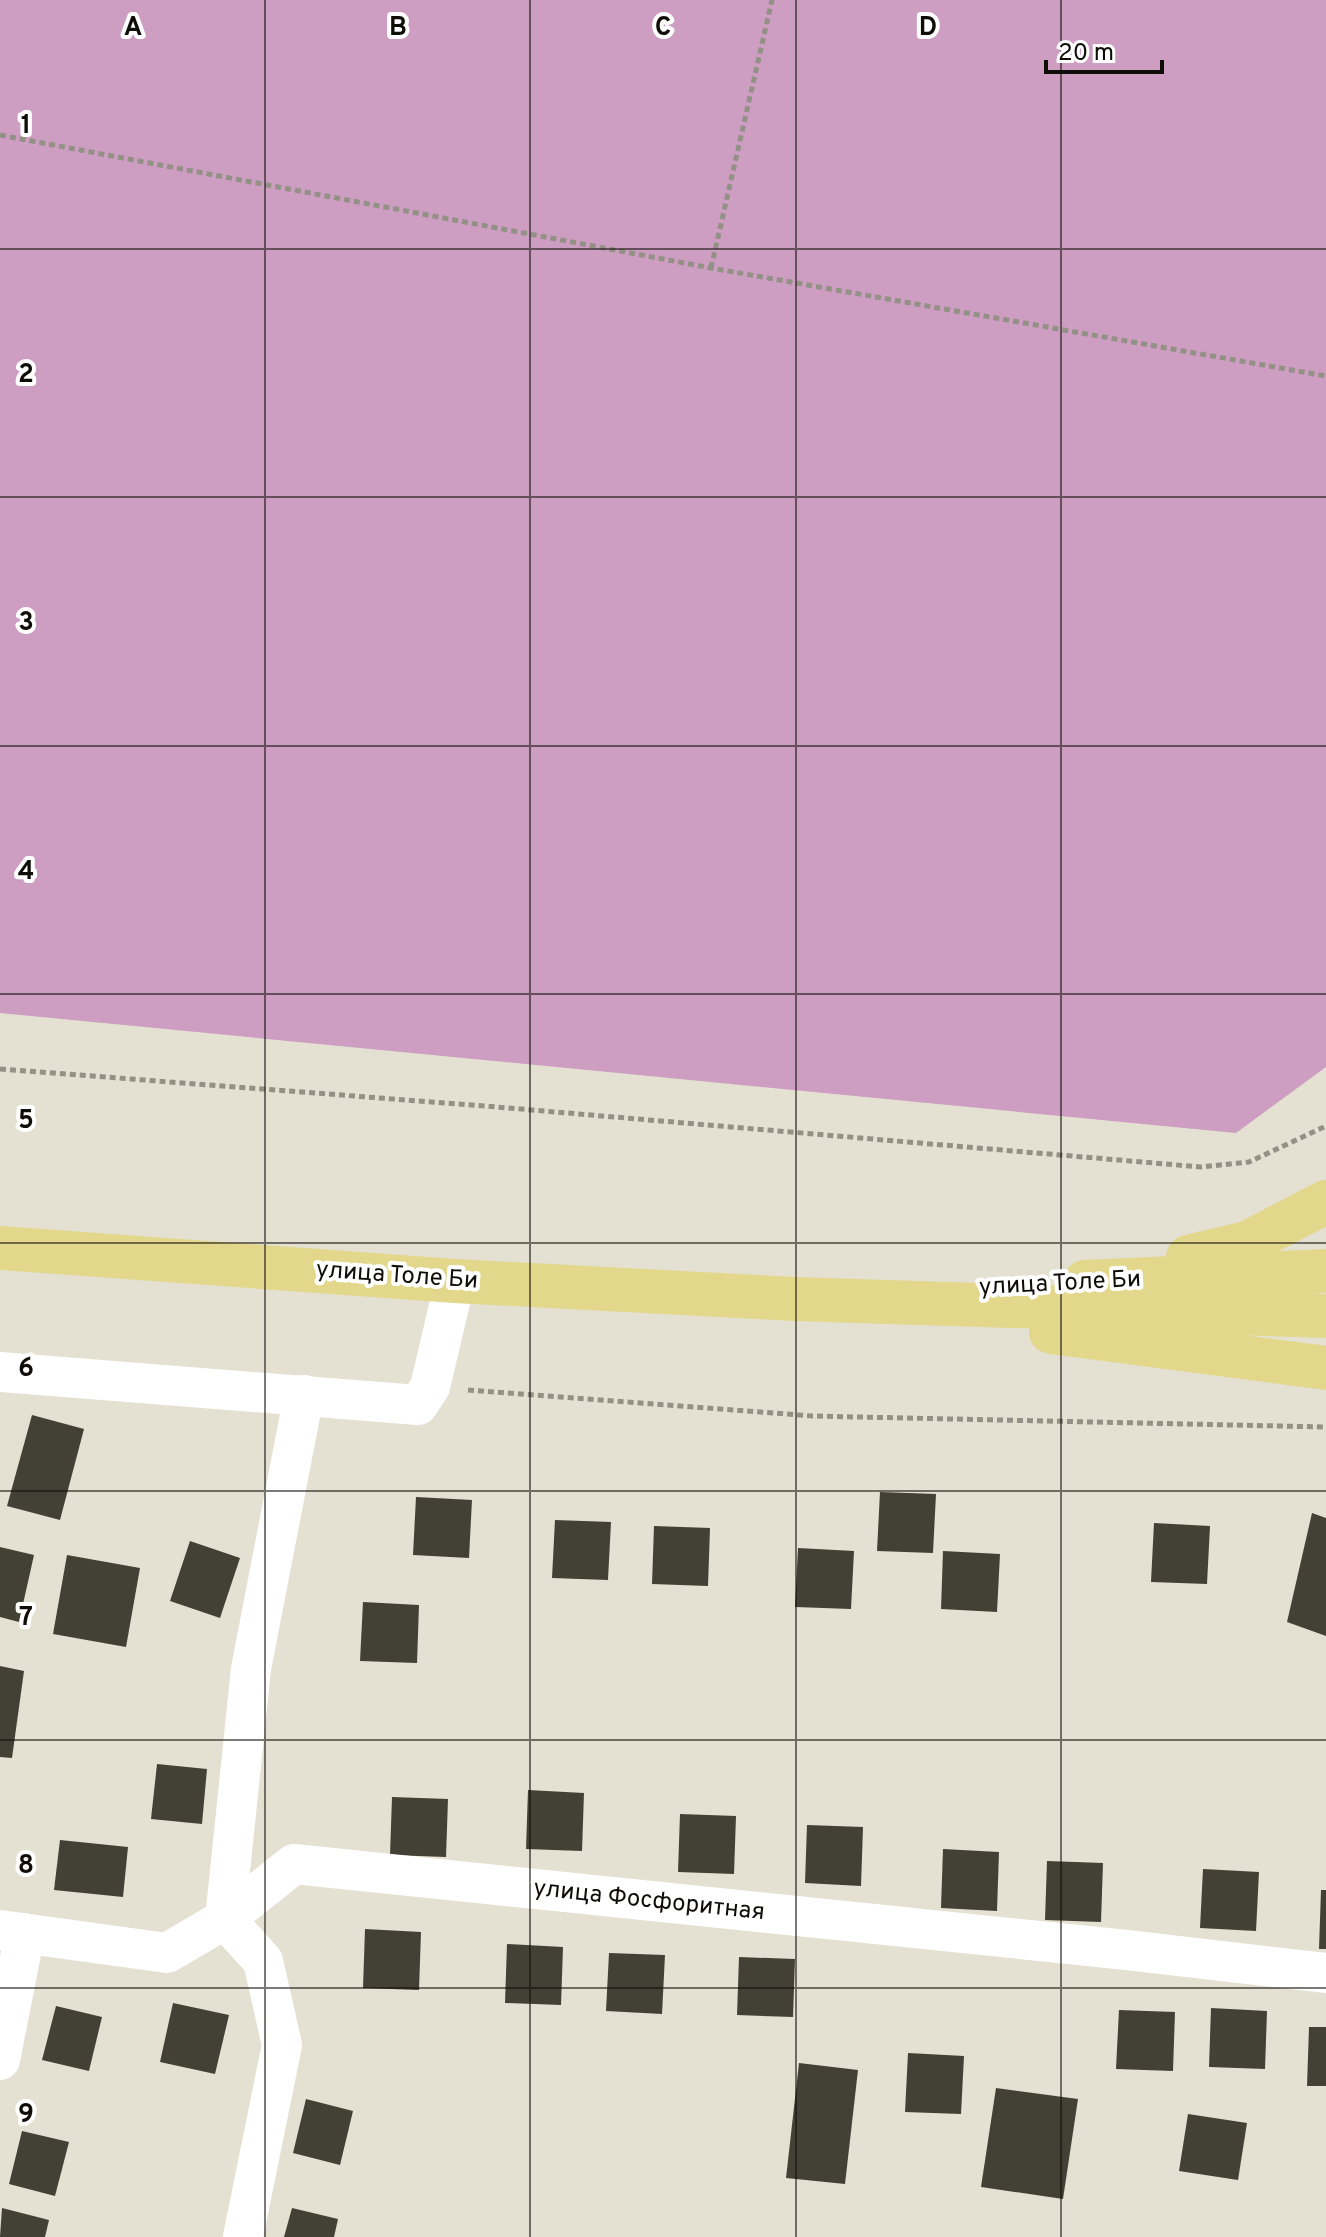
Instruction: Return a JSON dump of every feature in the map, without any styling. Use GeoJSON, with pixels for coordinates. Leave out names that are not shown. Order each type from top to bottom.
{"type":"FeatureCollection","features":[{"type":"Feature","properties":{"kind":"main road"},"geometry":{"type":"LineString","coordinates":[[1074,1283],[1247,1243],[1326,1202]]}},
{"type":"Feature","properties":{"kind":"main road","name":"улица Толе Би"},"geometry":{"type":"LineString","coordinates":[[0,1248],[455,1281],[795,1299],[1326,1316]]}},
{"type":"Feature","properties":{"kind":"main road","name":"улица Толе Би"},"geometry":{"type":"LineString","coordinates":[[795,1299],[1326,1271]]}},
{"type":"Feature","properties":{"kind":"main road"},"geometry":{"type":"LineString","coordinates":[[795,1299],[1326,1368]]}},
{"type":"Feature","properties":{"kind":"street"},"geometry":{"type":"LineString","coordinates":[[0,1372],[418,1405],[430,1387],[455,1281]]}},
{"type":"Feature","properties":{"kind":"street"},"geometry":{"type":"LineString","coordinates":[[243,2237],[282,2045],[263,1961],[225,1919],[251,1669],[304,1395]]}},
{"type":"Feature","properties":{"kind":"street","name":"улица Фосфоритная"},"geometry":{"type":"LineString","coordinates":[[13,1931],[167,1953],[225,1919],[294,1864],[1326,1973]]}},
{"type":"Feature","properties":{"kind":"street"},"geometry":{"type":"LineString","coordinates":[[0,2060],[13,1931]]}},
{"type":"Feature","properties":{"kind":"path"},"geometry":{"type":"LineString","coordinates":[[711,268],[772,0]]}},
{"type":"Feature","properties":{"kind":"path"},"geometry":{"type":"LineString","coordinates":[[0,135],[711,268],[1326,376]]}},
{"type":"Feature","properties":{"kind":"path"},"geometry":{"type":"LineString","coordinates":[[0,1069],[517,1108],[1201,1167],[1249,1162],[1326,1126]]}},
{"type":"Feature","properties":{"kind":"path"},"geometry":{"type":"LineString","coordinates":[[430,1387],[812,1416],[1326,1427]]}},
{"type":"Feature","properties":{"kind":"shaded area"},"geometry":{"type":"Polygon","coordinates":[[[0,0],[1326,0],[1326,1067],[1236,1133],[0,1013],[0,0]]]}},
{"type":"Feature","properties":{"kind":"building"},"geometry":{"type":"Polygon","coordinates":[[[32,1415],[84,1429],[60,1520],[7,1506],[32,1415]]]}},
{"type":"Feature","properties":{"kind":"building"},"geometry":{"type":"Polygon","coordinates":[[[880,1492],[936,1494],[933,1553],[877,1551],[880,1492]]]}},
{"type":"Feature","properties":{"kind":"building"},"geometry":{"type":"Polygon","coordinates":[[[416,1497],[472,1500],[469,1558],[413,1555],[416,1497]]]}},
{"type":"Feature","properties":{"kind":"building"},"geometry":{"type":"Polygon","coordinates":[[[1312,1513],[1326,1518],[1326,1636],[1287,1622],[1312,1513]]]}},
{"type":"Feature","properties":{"kind":"building"},"geometry":{"type":"Polygon","coordinates":[[[555,1520],[611,1522],[608,1580],[552,1578],[555,1520]]]}},
{"type":"Feature","properties":{"kind":"building"},"geometry":{"type":"Polygon","coordinates":[[[1154,1523],[1210,1526],[1207,1584],[1151,1582],[1154,1523]]]}},
{"type":"Feature","properties":{"kind":"building"},"geometry":{"type":"Polygon","coordinates":[[[654,1526],[710,1528],[708,1586],[652,1584],[654,1526]]]}},
{"type":"Feature","properties":{"kind":"building"},"geometry":{"type":"Polygon","coordinates":[[[190,1541],[240,1558],[220,1618],[170,1601],[190,1541]]]}},
{"type":"Feature","properties":{"kind":"building"},"geometry":{"type":"Polygon","coordinates":[[[0,1547],[34,1555],[19,1622],[0,1617],[0,1547]]]}},
{"type":"Feature","properties":{"kind":"building"},"geometry":{"type":"Polygon","coordinates":[[[798,1548],[854,1551],[851,1609],[795,1607],[798,1548]]]}},
{"type":"Feature","properties":{"kind":"building"},"geometry":{"type":"Polygon","coordinates":[[[943,1551],[1000,1554],[997,1612],[941,1609],[943,1551]]]}},
{"type":"Feature","properties":{"kind":"building"},"geometry":{"type":"Polygon","coordinates":[[[67,1555],[140,1568],[126,1647],[53,1634],[67,1555]]]}},
{"type":"Feature","properties":{"kind":"building"},"geometry":{"type":"Polygon","coordinates":[[[363,1602],[419,1605],[417,1663],[360,1661],[363,1602]]]}},
{"type":"Feature","properties":{"kind":"building"},"geometry":{"type":"Polygon","coordinates":[[[0,1666],[24,1671],[12,1758],[0,1757],[0,1666]]]}},
{"type":"Feature","properties":{"kind":"building"},"geometry":{"type":"Polygon","coordinates":[[[157,1764],[207,1769],[202,1824],[151,1819],[157,1764]]]}},
{"type":"Feature","properties":{"kind":"building"},"geometry":{"type":"Polygon","coordinates":[[[528,1790],[584,1793],[582,1851],[526,1849],[528,1790]]]}},
{"type":"Feature","properties":{"kind":"building"},"geometry":{"type":"Polygon","coordinates":[[[392,1797],[448,1799],[446,1857],[390,1855],[392,1797]]]}},
{"type":"Feature","properties":{"kind":"building"},"geometry":{"type":"Polygon","coordinates":[[[680,1814],[736,1816],[734,1874],[678,1872],[680,1814]]]}},
{"type":"Feature","properties":{"kind":"building"},"geometry":{"type":"Polygon","coordinates":[[[807,1825],[863,1827],[861,1886],[805,1883],[807,1825]]]}},
{"type":"Feature","properties":{"kind":"building"},"geometry":{"type":"Polygon","coordinates":[[[60,1840],[128,1847],[123,1897],[54,1890],[60,1840]]]}},
{"type":"Feature","properties":{"kind":"building"},"geometry":{"type":"Polygon","coordinates":[[[943,1849],[999,1852],[997,1911],[941,1908],[943,1849]]]}},
{"type":"Feature","properties":{"kind":"building"},"geometry":{"type":"Polygon","coordinates":[[[1047,1861],[1103,1863],[1101,1922],[1045,1920],[1047,1861]]]}},
{"type":"Feature","properties":{"kind":"building"},"geometry":{"type":"Polygon","coordinates":[[[1203,1869],[1259,1872],[1256,1931],[1200,1928],[1203,1869]]]}},
{"type":"Feature","properties":{"kind":"building"},"geometry":{"type":"Polygon","coordinates":[[[1321,1890],[1326,1890],[1326,1949],[1319,1949],[1321,1890]]]}},
{"type":"Feature","properties":{"kind":"building"},"geometry":{"type":"Polygon","coordinates":[[[365,1929],[421,1932],[419,1990],[363,1988],[365,1929]]]}},
{"type":"Feature","properties":{"kind":"building"},"geometry":{"type":"Polygon","coordinates":[[[507,1944],[563,1947],[561,2005],[505,2003],[507,1944]]]}},
{"type":"Feature","properties":{"kind":"building"},"geometry":{"type":"Polygon","coordinates":[[[609,1953],[665,1955],[662,2014],[606,2011],[609,1953]]]}},
{"type":"Feature","properties":{"kind":"building"},"geometry":{"type":"Polygon","coordinates":[[[739,1957],[795,1959],[793,2017],[737,2015],[739,1957]]]}},
{"type":"Feature","properties":{"kind":"building"},"geometry":{"type":"Polygon","coordinates":[[[173,2003],[229,2015],[215,2074],[160,2062],[173,2003]]]}},
{"type":"Feature","properties":{"kind":"building"},"geometry":{"type":"Polygon","coordinates":[[[56,2006],[102,2017],[89,2071],[42,2060],[56,2006]]]}},
{"type":"Feature","properties":{"kind":"building"},"geometry":{"type":"Polygon","coordinates":[[[1211,2008],[1267,2011],[1265,2069],[1209,2067],[1211,2008]]]}},
{"type":"Feature","properties":{"kind":"building"},"geometry":{"type":"Polygon","coordinates":[[[1119,2010],[1175,2012],[1173,2071],[1116,2069],[1119,2010]]]}},
{"type":"Feature","properties":{"kind":"building"},"geometry":{"type":"Polygon","coordinates":[[[1309,2027],[1326,2027],[1326,2086],[1307,2086],[1309,2027]]]}},
{"type":"Feature","properties":{"kind":"building"},"geometry":{"type":"Polygon","coordinates":[[[908,2053],[964,2056],[961,2114],[905,2112],[908,2053]]]}},
{"type":"Feature","properties":{"kind":"building"},"geometry":{"type":"Polygon","coordinates":[[[799,2063],[858,2070],[845,2184],[786,2178],[799,2063]]]}},
{"type":"Feature","properties":{"kind":"building"},"geometry":{"type":"Polygon","coordinates":[[[996,2088],[1078,2099],[1063,2199],[981,2187],[996,2088]]]}},
{"type":"Feature","properties":{"kind":"building"},"geometry":{"type":"Polygon","coordinates":[[[306,2099],[353,2111],[340,2165],[293,2153],[306,2099]]]}},
{"type":"Feature","properties":{"kind":"building"},"geometry":{"type":"Polygon","coordinates":[[[1188,2114],[1247,2123],[1238,2180],[1179,2171],[1188,2114]]]}},
{"type":"Feature","properties":{"kind":"building"},"geometry":{"type":"Polygon","coordinates":[[[22,2131],[69,2142],[55,2196],[9,2184],[22,2131]]]}},
{"type":"Feature","properties":{"kind":"building"},"geometry":{"type":"Polygon","coordinates":[[[2,2208],[49,2220],[45,2237],[0,2237],[2,2208]]]}},
{"type":"Feature","properties":{"kind":"building"},"geometry":{"type":"Polygon","coordinates":[[[292,2208],[338,2219],[334,2237],[284,2237],[292,2208]]]}}]}
